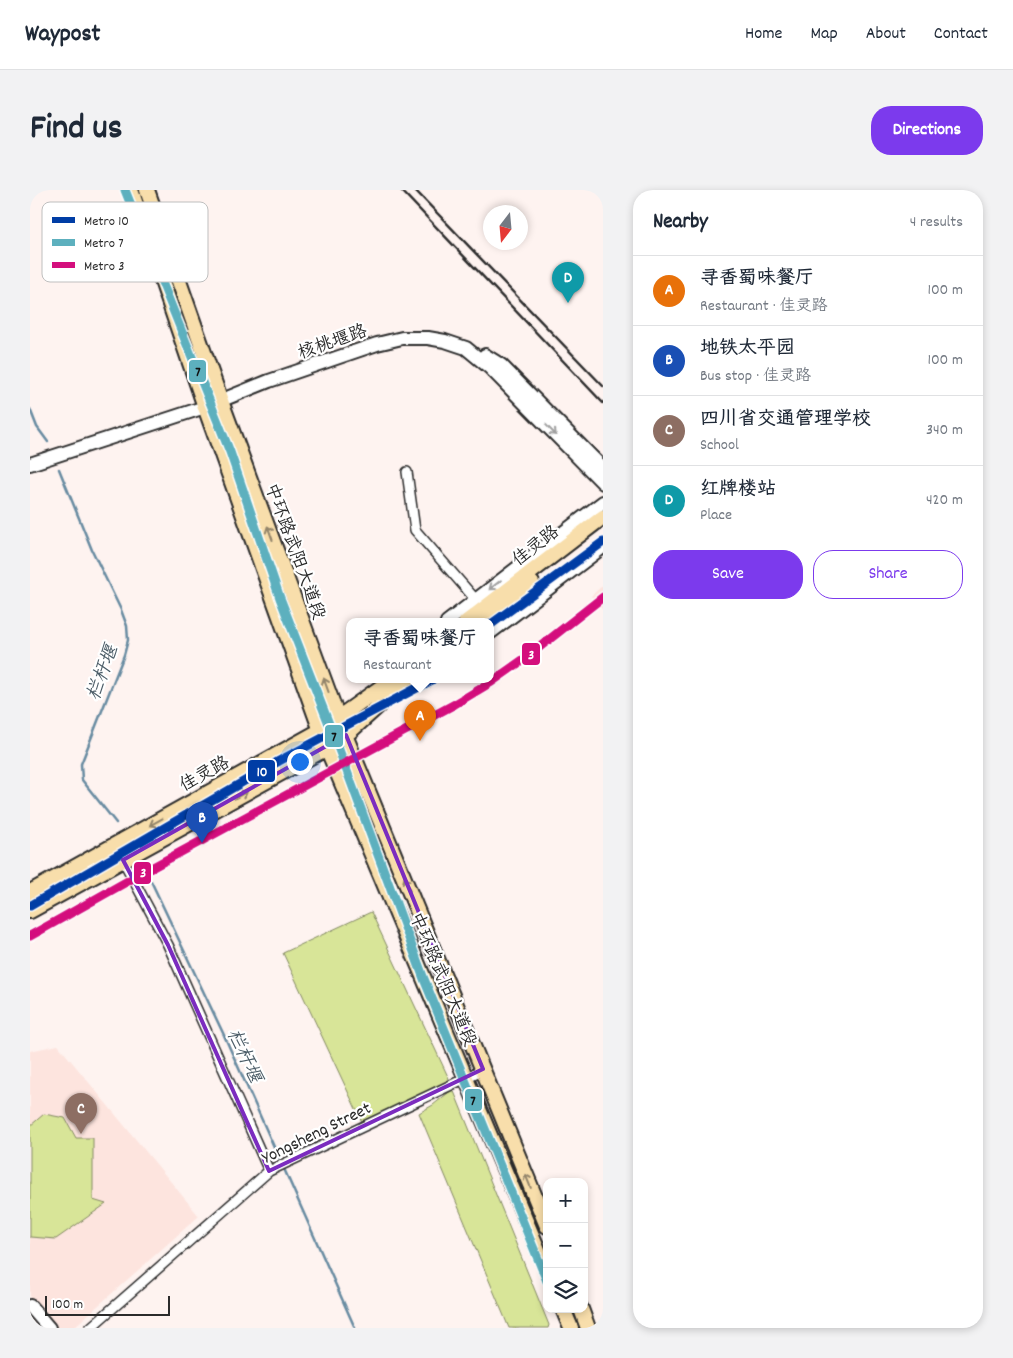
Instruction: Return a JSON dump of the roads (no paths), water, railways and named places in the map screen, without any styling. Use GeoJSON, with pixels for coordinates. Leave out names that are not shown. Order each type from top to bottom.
{"type":"FeatureCollection","features":[{"type":"Feature","properties":{"kind":"main road","name":"中环路武阳大道段"},"geometry":{"type":"LineString","coordinates":[[131,190],[135,202]]}},
{"type":"Feature","properties":{"kind":"main road","name":"中环路武阳大道段"},"geometry":{"type":"LineString","coordinates":[[147,190],[151,202]]}},
{"type":"Feature","properties":{"kind":"main road","name":"中环路武阳大道段"},"geometry":{"type":"LineString","coordinates":[[163,282],[327,748],[546,1268]]}},
{"type":"Feature","properties":{"kind":"main road","name":"中环路武阳大道段"},"geometry":{"type":"LineString","coordinates":[[179,282],[338,718],[546,1223]]}},
{"type":"Feature","properties":{"kind":"main road","name":"佳灵路"},"geometry":{"type":"LineString","coordinates":[[471,618],[603,517]]}},
{"type":"Feature","properties":{"kind":"main road","name":"佳灵路"},"geometry":{"type":"LineString","coordinates":[[487,618],[603,528]]}},
{"type":"Feature","properties":{"kind":"main road","name":"佳灵路"},"geometry":{"type":"LineString","coordinates":[[30,892],[321,730],[387,683]]}},
{"type":"Feature","properties":{"kind":"main road","name":"佳灵路"},"geometry":{"type":"LineString","coordinates":[[30,911],[327,748],[346,735],[404,683]]}},
{"type":"Feature","properties":{"kind":"main road"},"geometry":{"type":"LineString","coordinates":[[565,1313],[571,1328]]}},
{"type":"Feature","properties":{"kind":"main road"},"geometry":{"type":"LineString","coordinates":[[582,1313],[588,1328]]}},
{"type":"Feature","properties":{"kind":"street","name":"核桃堰路"},"geometry":{"type":"LineString","coordinates":[[30,464],[206,407],[364,348],[402,338],[428,338],[466,348],[489,367],[603,483]]}},
{"type":"Feature","properties":{"kind":"street"},"geometry":{"type":"LineString","coordinates":[[466,348],[485,354],[501,365],[603,468]]}},
{"type":"Feature","properties":{"kind":"street"},"geometry":{"type":"LineString","coordinates":[[407,472],[415,530],[476,600]]}},
{"type":"Feature","properties":{"kind":"street"},"geometry":{"type":"LineString","coordinates":[[452,618],[603,502]]}},
{"type":"Feature","properties":{"kind":"street"},"geometry":{"type":"LineString","coordinates":[[494,630],[603,547]]}},
{"type":"Feature","properties":{"kind":"street"},"geometry":{"type":"LineString","coordinates":[[123,860],[168,945],[269,1170]]}},
{"type":"Feature","properties":{"kind":"street","name":"Yongsheng Street"},"geometry":{"type":"LineString","coordinates":[[90,1328],[269,1170],[483,1069]]}},
{"type":"Feature","properties":{"kind":"street"},"geometry":{"type":"LineString","coordinates":[[30,1306],[49,1328]]}},
{"type":"Feature","properties":{"kind":"waterway","name":"栏杆堰"},"geometry":{"type":"LineString","coordinates":[[30,409],[37,427],[48,442]]}},
{"type":"Feature","properties":{"kind":"waterway","name":"栏杆堰"},"geometry":{"type":"LineString","coordinates":[[59,469],[92,550],[127,626],[128,640],[124,655],[81,764],[82,780],[116,823]]}},
{"type":"Feature","properties":{"kind":"waterway","name":"栏杆堰"},"geometry":{"type":"LineString","coordinates":[[151,881],[223,1033],[279,1158]]}},
{"type":"Feature","properties":{"kind":"waterway","name":"栏杆堰"},"geometry":{"type":"LineString","coordinates":[[285,1171],[355,1328]]}},
{"type":"Feature","properties":{"kind":"railway"},"geometry":{"type":"LineString","coordinates":[[401,190],[603,403]]}},
{"type":"Feature","properties":{"kind":"railway"},"geometry":{"type":"LineString","coordinates":[[415,190],[603,386]]}},
{"type":"Feature","properties":{"kind":"metro line","name":"7"},"geometry":{"type":"LineString","coordinates":[[125,190],[130,202]]}},
{"type":"Feature","properties":{"kind":"metro line","name":"7"},"geometry":{"type":"LineString","coordinates":[[162,282],[230,452],[280,598],[338,747],[424,979],[543,1271]]}},
{"type":"Feature","properties":{"kind":"metro line","name":"10"},"geometry":{"type":"LineString","coordinates":[[494,622],[603,542]]}},
{"type":"Feature","properties":{"kind":"metro line","name":"3"},"geometry":{"type":"LineString","coordinates":[[494,680],[527,657],[603,597]]}},
{"type":"Feature","properties":{"kind":"metro line","name":"10"},"geometry":{"type":"LineString","coordinates":[[30,906],[279,761],[426,683]]}},
{"type":"Feature","properties":{"kind":"metro line","name":"3"},"geometry":{"type":"LineString","coordinates":[[30,936],[142,873],[455,704],[490,683]]}},
{"type":"Feature","properties":{"kind":"place","name":"红牌楼站"},"geometry":{"type":"Point","coordinates":[568,303]}},
{"type":"Feature","properties":{"kind":"place","name":"寻香蜀味餐厅"},"geometry":{"type":"Point","coordinates":[420,741]}},
{"type":"Feature","properties":{"kind":"place","name":"地铁太平园"},"geometry":{"type":"Point","coordinates":[202,843]}},
{"type":"Feature","properties":{"kind":"place","name":"四川省交通管理学校"},"geometry":{"type":"Point","coordinates":[81,1134]}}]}
